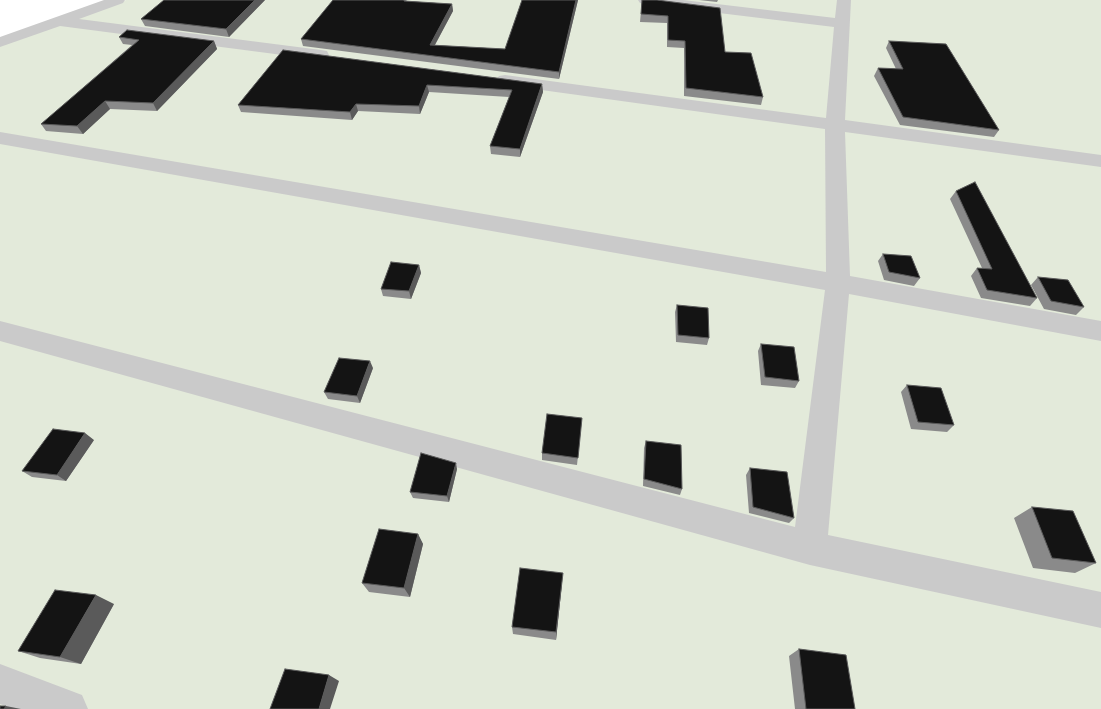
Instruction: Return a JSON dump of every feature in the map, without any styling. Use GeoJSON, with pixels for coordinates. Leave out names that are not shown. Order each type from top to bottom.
{"type":"FeatureCollection","features":[{"type":"Feature","properties":{"kind":"street"},"geometry":{"type":"LineString","coordinates":[[0,42],[118,0]]}},
{"type":"Feature","properties":{"kind":"street"},"geometry":{"type":"LineString","coordinates":[[645,0],[843,11],[835,123],[838,283],[810,548]]}},
{"type":"Feature","properties":{"kind":"street"},"geometry":{"type":"LineString","coordinates":[[57,21],[333,57]]}},
{"type":"Feature","properties":{"kind":"street"},"geometry":{"type":"LineString","coordinates":[[490,78],[835,123],[1101,161]]}},
{"type":"Feature","properties":{"kind":"street"},"geometry":{"type":"LineString","coordinates":[[0,138],[838,283],[1101,331]]}},
{"type":"Feature","properties":{"kind":"street"},"geometry":{"type":"LineString","coordinates":[[0,331],[810,548],[1101,610]]}},
{"type":"Feature","properties":{"kind":"street"},"geometry":{"type":"LineString","coordinates":[[0,684],[68,709]]}},
{"type":"Feature","properties":{"kind":"green space"},"geometry":{"type":"Polygon","coordinates":[[[126,0],[1101,0],[1101,709],[0,709],[0,46],[126,0]]]}},
{"type":"Feature","properties":{"kind":"building"},"geometry":{"type":"Polygon","coordinates":[[[164,0],[255,0],[226,29],[141,19],[164,0]]]}},
{"type":"Feature","properties":{"kind":"building"},"geometry":{"type":"Polygon","coordinates":[[[333,0],[404,0],[452,4],[430,45],[505,49],[522,0],[576,0],[559,72],[301,39],[333,0]]]}},
{"type":"Feature","properties":{"kind":"building"},"geometry":{"type":"Polygon","coordinates":[[[642,0],[657,0],[720,8],[725,52],[751,53],[763,97],[686,88],[685,41],[668,40],[668,16],[641,14],[642,0]]]}},
{"type":"Feature","properties":{"kind":"building"},"geometry":{"type":"Polygon","coordinates":[[[127,30],[214,41],[153,103],[105,101],[77,126],[41,124],[139,40],[119,37],[127,30]]]}},
{"type":"Feature","properties":{"kind":"building"},"geometry":{"type":"Polygon","coordinates":[[[889,41],[946,44],[999,130],[903,117],[878,68],[903,69],[889,41]]]}},
{"type":"Feature","properties":{"kind":"building"},"geometry":{"type":"Polygon","coordinates":[[[283,50],[542,84],[520,149],[490,146],[512,90],[427,85],[419,106],[356,104],[350,112],[238,105],[283,50]]]}},
{"type":"Feature","properties":{"kind":"building"},"geometry":{"type":"Polygon","coordinates":[[[975,182],[1037,298],[987,290],[977,268],[992,269],[956,191],[975,182]]]}},
{"type":"Feature","properties":{"kind":"building"},"geometry":{"type":"Polygon","coordinates":[[[883,254],[911,256],[920,278],[889,272],[883,254]]]}},
{"type":"Feature","properties":{"kind":"building"},"geometry":{"type":"Polygon","coordinates":[[[391,262],[419,265],[409,291],[381,289],[391,262]]]}},
{"type":"Feature","properties":{"kind":"building"},"geometry":{"type":"Polygon","coordinates":[[[1038,277],[1068,280],[1084,307],[1051,301],[1038,277]]]}},
{"type":"Feature","properties":{"kind":"building"},"geometry":{"type":"Polygon","coordinates":[[[677,305],[708,308],[709,338],[678,335],[677,305]]]}},
{"type":"Feature","properties":{"kind":"building"},"geometry":{"type":"Polygon","coordinates":[[[761,344],[794,347],[799,381],[765,377],[761,344]]]}},
{"type":"Feature","properties":{"kind":"building"},"geometry":{"type":"Polygon","coordinates":[[[339,358],[370,361],[357,396],[324,392],[339,358]]]}},
{"type":"Feature","properties":{"kind":"building"},"geometry":{"type":"Polygon","coordinates":[[[907,385],[941,388],[954,425],[918,422],[907,385]]]}},
{"type":"Feature","properties":{"kind":"building"},"geometry":{"type":"Polygon","coordinates":[[[547,414],[582,418],[578,458],[542,453],[547,414]]]}},
{"type":"Feature","properties":{"kind":"building"},"geometry":{"type":"Polygon","coordinates":[[[53,429],[85,433],[57,475],[22,471],[53,429]]]}},
{"type":"Feature","properties":{"kind":"building"},"geometry":{"type":"Polygon","coordinates":[[[646,441],[681,445],[682,489],[644,479],[646,441]]]}},
{"type":"Feature","properties":{"kind":"building"},"geometry":{"type":"Polygon","coordinates":[[[421,453],[456,463],[447,496],[410,492],[421,453]]]}},
{"type":"Feature","properties":{"kind":"building"},"geometry":{"type":"Polygon","coordinates":[[[750,468],[787,472],[794,518],[753,507],[750,468]]]}},
{"type":"Feature","properties":{"kind":"building"},"geometry":{"type":"Polygon","coordinates":[[[1032,507],[1073,511],[1096,563],[1052,558],[1032,507]]]}},
{"type":"Feature","properties":{"kind":"building"},"geometry":{"type":"Polygon","coordinates":[[[379,529],[418,534],[404,588],[362,583],[379,529]]]}},
{"type":"Feature","properties":{"kind":"building"},"geometry":{"type":"Polygon","coordinates":[[[520,568],[563,573],[556,632],[512,627],[520,568]]]}},
{"type":"Feature","properties":{"kind":"building"},"geometry":{"type":"Polygon","coordinates":[[[55,590],[96,595],[60,657],[18,651],[55,590]]]}},
{"type":"Feature","properties":{"kind":"building"},"geometry":{"type":"Polygon","coordinates":[[[799,649],[846,655],[855,709],[806,709],[799,649]]]}},
{"type":"Feature","properties":{"kind":"building"},"geometry":{"type":"Polygon","coordinates":[[[285,669],[329,675],[319,709],[270,709],[285,669]]]}}]}
